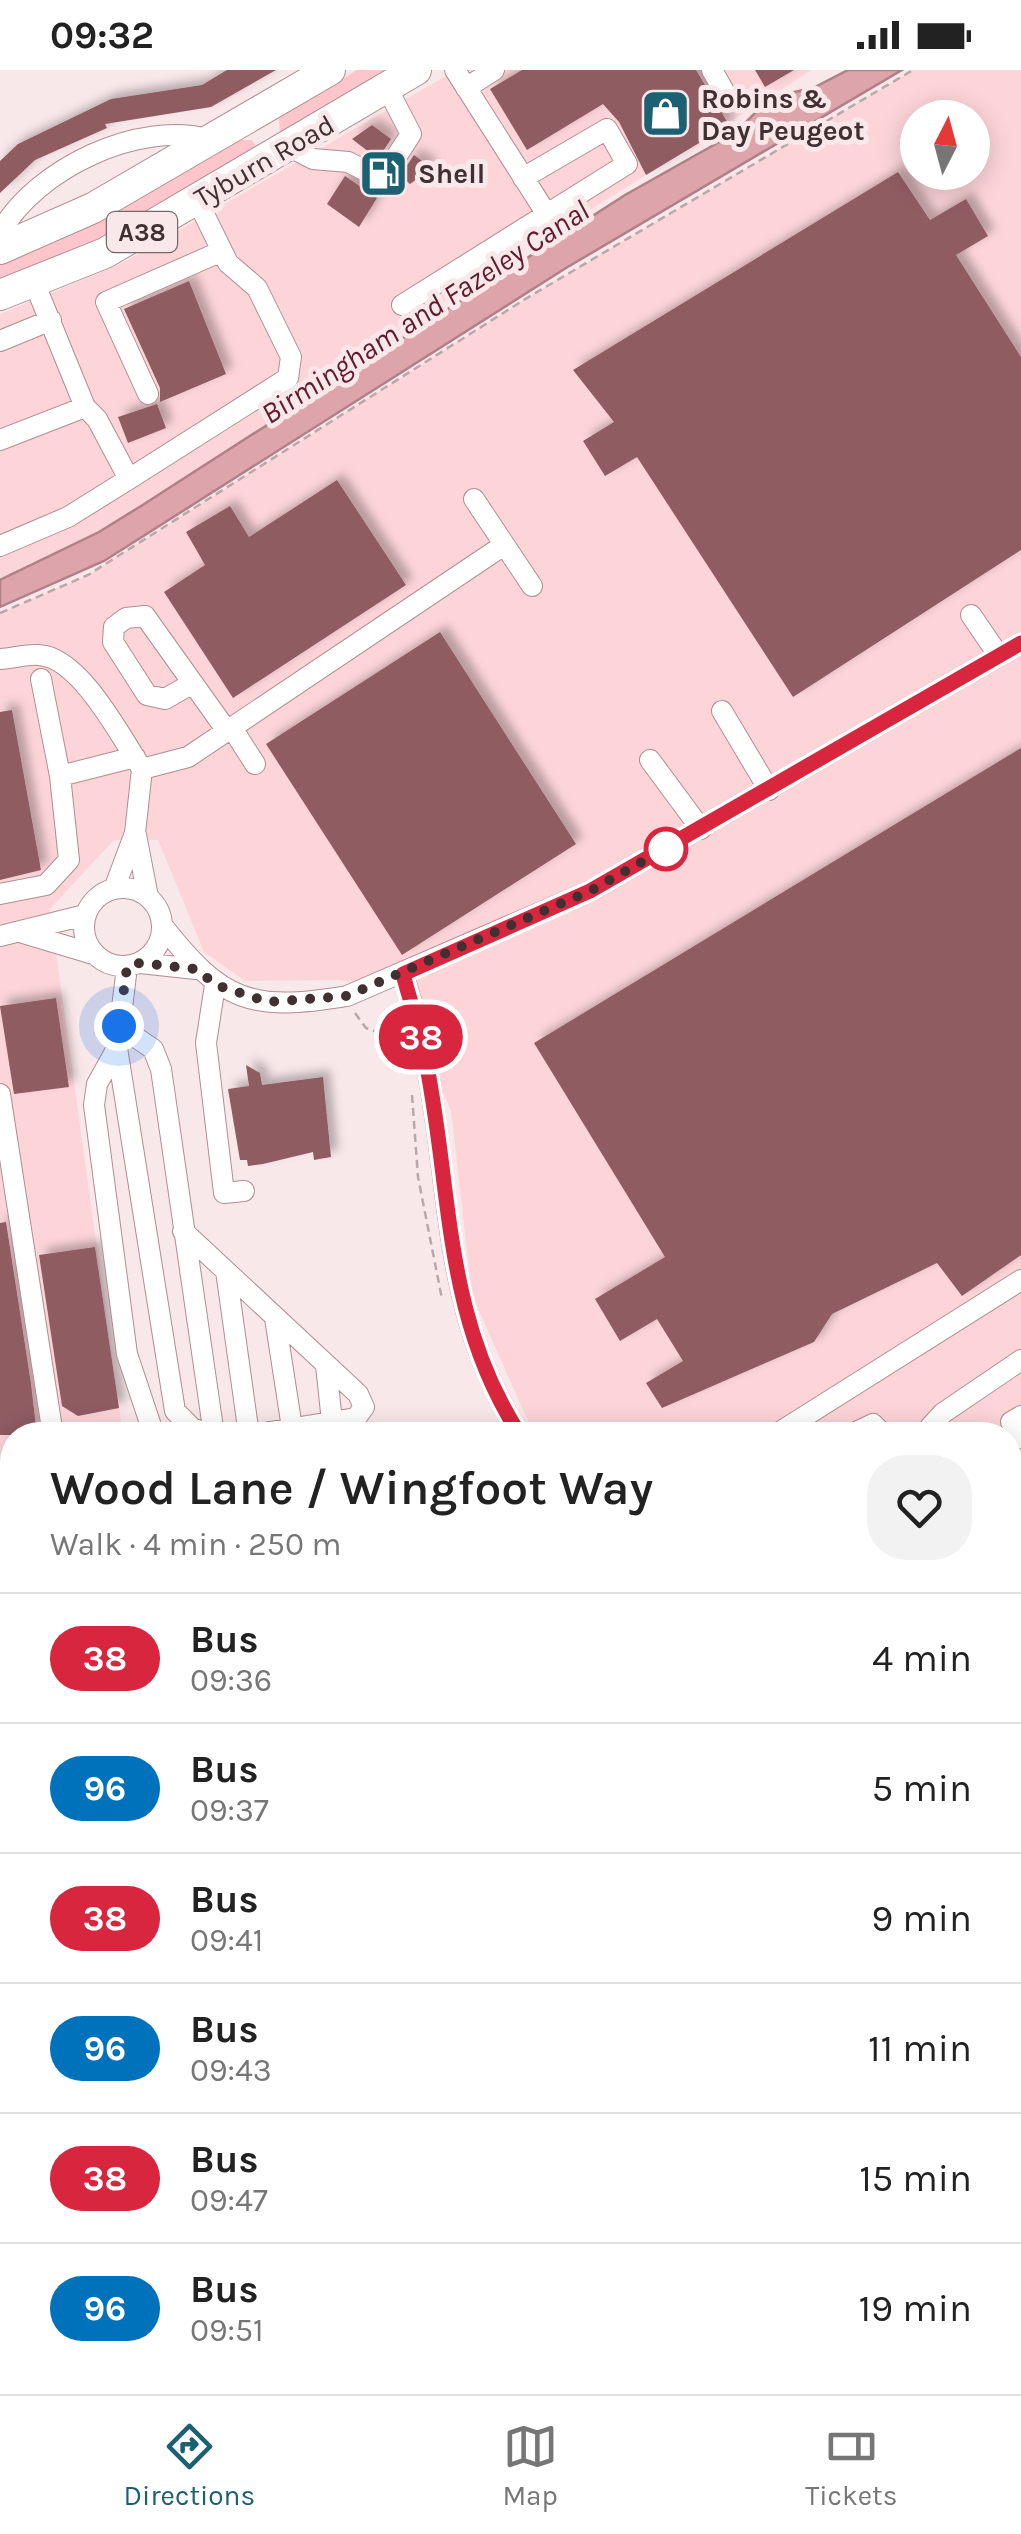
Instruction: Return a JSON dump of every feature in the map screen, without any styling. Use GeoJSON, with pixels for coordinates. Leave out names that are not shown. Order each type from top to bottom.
{"type":"FeatureCollection","features":[{"type":"Feature","properties":{"kind":"highway","name":"Tyburn Road"},"geometry":{"type":"LineString","coordinates":[[0,248],[94,208],[330,70]]}},
{"type":"Feature","properties":{"kind":"highway","name":"Tyburn Road"},"geometry":{"type":"LineString","coordinates":[[0,295],[104,253],[416,70]]}},
{"type":"Feature","properties":{"kind":"highway"},"geometry":{"type":"LineString","coordinates":[[253,115],[283,150]]}},
{"type":"Feature","properties":{"kind":"street"},"geometry":{"type":"LineString","coordinates":[[494,70],[460,79],[546,214]]}},
{"type":"Feature","properties":{"kind":"street"},"geometry":{"type":"LineString","coordinates":[[712,70],[730,100]]}},
{"type":"Feature","properties":{"kind":"street"},"geometry":{"type":"LineString","coordinates":[[283,150],[313,160],[348,162],[382,180],[412,134],[387,88]]}},
{"type":"Feature","properties":{"kind":"street"},"geometry":{"type":"LineString","coordinates":[[402,305],[627,164],[607,128],[523,178]]}},
{"type":"Feature","properties":{"kind":"street"},"geometry":{"type":"LineString","coordinates":[[0,233],[40,187],[111,148],[186,132],[210,140]]}},
{"type":"Feature","properties":{"kind":"street"},"geometry":{"type":"LineString","coordinates":[[0,546],[68,516],[282,384],[292,370],[291,357],[257,288],[228,262],[197,200]]}},
{"type":"Feature","properties":{"kind":"street"},"geometry":{"type":"LineString","coordinates":[[148,394],[106,302],[222,251]]}},
{"type":"Feature","properties":{"kind":"street"},"geometry":{"type":"LineString","coordinates":[[34,282],[85,407],[97,419],[128,479]]}},
{"type":"Feature","properties":{"kind":"street"},"geometry":{"type":"LineString","coordinates":[[0,341],[52,320]]}},
{"type":"Feature","properties":{"kind":"street"},"geometry":{"type":"LineString","coordinates":[[0,440],[85,407]]}},
{"type":"Feature","properties":{"kind":"street"},"geometry":{"type":"LineString","coordinates":[[474,500],[532,586]]}},
{"type":"Feature","properties":{"kind":"street"},"geometry":{"type":"LineString","coordinates":[[60,776],[188,758],[504,545]]}},
{"type":"Feature","properties":{"kind":"street"},"geometry":{"type":"LineString","coordinates":[[971,615],[999,656]]}},
{"type":"Feature","properties":{"kind":"street"},"geometry":{"type":"LineString","coordinates":[[0,659],[41,655],[60,660],[94,696],[138,763],[135,833],[148,897],[162,925],[196,969],[216,985],[268,1002],[347,996],[590,891],[1021,642]]}},
{"type":"Feature","properties":{"kind":"street"},"geometry":{"type":"LineString","coordinates":[[0,894],[46,886],[68,860],[60,776],[42,679]]}},
{"type":"Feature","properties":{"kind":"street"},"geometry":{"type":"LineString","coordinates":[[194,683],[255,764]]}},
{"type":"Feature","properties":{"kind":"street"},"geometry":{"type":"LineString","coordinates":[[722,711],[769,790]]}},
{"type":"Feature","properties":{"kind":"street"},"geometry":{"type":"LineString","coordinates":[[650,760],[702,829]]}},
{"type":"Feature","properties":{"kind":"street"},"geometry":{"type":"LineString","coordinates":[[114,889],[135,833]]}},
{"type":"Feature","properties":{"kind":"street"},"geometry":{"type":"LineString","coordinates":[[148,897],[126,888],[102,894],[85,915],[83,928],[117,962],[118,1048],[175,1412],[186,1422]]}},
{"type":"Feature","properties":{"kind":"street"},"geometry":{"type":"LineString","coordinates":[[10,934],[85,915]]}},
{"type":"Feature","properties":{"kind":"street"},"geometry":{"type":"LineString","coordinates":[[117,962],[157,948],[162,925]]}},
{"type":"Feature","properties":{"kind":"street"},"geometry":{"type":"LineString","coordinates":[[10,934],[117,962],[196,969]]}},
{"type":"Feature","properties":{"kind":"street"},"geometry":{"type":"LineString","coordinates":[[403,974],[424,1048],[448,1238],[468,1322],[512,1422]]}},
{"type":"Feature","properties":{"kind":"street"},"geometry":{"type":"LineString","coordinates":[[216,985],[206,1044],[224,1193],[244,1191]]}},
{"type":"Feature","properties":{"kind":"street"},"geometry":{"type":"LineString","coordinates":[[119,1017],[153,1049],[161,1069],[210,1422]]}},
{"type":"Feature","properties":{"kind":"street"},"geometry":{"type":"LineString","coordinates":[[118,1048],[97,1084],[94,1105],[126,1354],[150,1422]]}},
{"type":"Feature","properties":{"kind":"street"},"geometry":{"type":"LineString","coordinates":[[0,1094],[51,1422]]}},
{"type":"Feature","properties":{"kind":"street"},"geometry":{"type":"LineString","coordinates":[[184,1231],[358,1394],[364,1407],[356,1418],[332,1422],[326,1365]]}},
{"type":"Feature","properties":{"kind":"street"},"geometry":{"type":"LineString","coordinates":[[226,1271],[248,1422]]}},
{"type":"Feature","properties":{"kind":"street"},"geometry":{"type":"LineString","coordinates":[[796,1422],[1021,1280]]}},
{"type":"Feature","properties":{"kind":"street"},"geometry":{"type":"LineString","coordinates":[[275,1318],[291,1422]]}},
{"type":"Feature","properties":{"kind":"street"},"geometry":{"type":"LineString","coordinates":[[935,1422],[1021,1360]]}},
{"type":"Feature","properties":{"kind":"path"},"geometry":{"type":"LineString","coordinates":[[0,612],[88,575],[527,298],[913,70]]}},
{"type":"Feature","properties":{"kind":"path"},"geometry":{"type":"LineString","coordinates":[[347,996],[366,1028],[397,1039],[406,1064]]}},
{"type":"Feature","properties":{"kind":"path"},"geometry":{"type":"LineString","coordinates":[[412,1094],[424,1214],[446,1310]]}},
{"type":"Feature","properties":{"kind":"shaded area"},"geometry":{"type":"Polygon","coordinates":[[[357,70],[398,70],[280,136],[279,118],[357,70]]]}},
{"type":"Feature","properties":{"kind":"shaded area"},"geometry":{"type":"Polygon","coordinates":[[[456,70],[812,70],[400,330],[405,339],[141,506],[99,532],[0,580],[0,314],[121,264],[456,70]]]}},
{"type":"Feature","properties":{"kind":"shaded area"},"geometry":{"type":"Polygon","coordinates":[[[848,70],[902,70],[566,268],[104,561],[0,607],[0,580],[99,532],[141,506],[625,195],[735,133],[771,97],[813,88],[848,70]]]}},
{"type":"Feature","properties":{"kind":"shaded area"},"geometry":{"type":"Polygon","coordinates":[[[913,70],[1021,70],[1021,1422],[528,1422],[472,1295],[451,1111],[397,986],[337,980],[245,981],[204,952],[158,840],[114,840],[50,909],[121,1422],[0,1422],[0,613],[88,575],[527,298],[913,70]]]}},
{"type":"Feature","properties":{"kind":"shaded area"},"geometry":{"type":"Polygon","coordinates":[[[241,140],[252,140],[259,152],[109,238],[0,281],[0,259],[148,192],[241,140]]]}},
{"type":"Feature","properties":{"kind":"building"},"geometry":{"type":"Polygon","coordinates":[[[227,70],[276,70],[211,107],[105,124],[107,128],[35,160],[0,193],[0,161],[18,144],[111,99],[202,85],[227,70]]]}},
{"type":"Feature","properties":{"kind":"building","name":"Robins & Day Peugeot"},"geometry":{"type":"Polygon","coordinates":[[[522,70],[696,70],[729,125],[646,175],[619,122],[603,104],[527,150],[490,89],[522,70]]]}},
{"type":"Feature","properties":{"kind":"building"},"geometry":{"type":"Polygon","coordinates":[[[755,70],[794,70],[765,87],[755,70]]]}},
{"type":"Feature","properties":{"kind":"building"},"geometry":{"type":"Polygon","coordinates":[[[372,125],[391,139],[378,159],[352,139],[372,125]]]}},
{"type":"Feature","properties":{"kind":"building"},"geometry":{"type":"Polygon","coordinates":[[[414,155],[432,168],[410,184],[400,176],[414,155]]]}},
{"type":"Feature","properties":{"kind":"building"},"geometry":{"type":"Polygon","coordinates":[[[898,172],[900,190],[910,190],[930,220],[966,199],[988,236],[956,255],[1021,357],[1021,550],[793,697],[637,457],[605,476],[583,441],[614,422],[573,370],[898,172]]]}},
{"type":"Feature","properties":{"kind":"building"},"geometry":{"type":"Polygon","coordinates":[[[345,176],[377,198],[359,227],[327,204],[345,176]]]}},
{"type":"Feature","properties":{"kind":"building"},"geometry":{"type":"Polygon","coordinates":[[[189,281],[226,374],[160,402],[160,388],[124,309],[189,281]]]}},
{"type":"Feature","properties":{"kind":"building"},"geometry":{"type":"Polygon","coordinates":[[[157,404],[166,428],[128,443],[118,417],[157,404]]]}},
{"type":"Feature","properties":{"kind":"building"},"geometry":{"type":"Polygon","coordinates":[[[337,480],[406,585],[233,698],[164,592],[205,565],[186,532],[230,506],[249,537],[337,480]]]}},
{"type":"Feature","properties":{"kind":"building"},"geometry":{"type":"Polygon","coordinates":[[[440,632],[576,844],[402,955],[266,744],[440,632]]]}},
{"type":"Feature","properties":{"kind":"building"},"geometry":{"type":"Polygon","coordinates":[[[12,710],[41,870],[0,880],[0,712],[12,710]]]}},
{"type":"Feature","properties":{"kind":"building"},"geometry":{"type":"Polygon","coordinates":[[[1021,748],[1021,1255],[962,1296],[937,1263],[832,1314],[814,1342],[662,1408],[646,1383],[683,1361],[657,1319],[620,1341],[595,1299],[665,1257],[534,1043],[1021,748]]]}},
{"type":"Feature","properties":{"kind":"building"},"geometry":{"type":"Polygon","coordinates":[[[56,998],[69,1087],[14,1094],[0,1006],[56,998]]]}},
{"type":"Feature","properties":{"kind":"building"},"geometry":{"type":"Polygon","coordinates":[[[246,1065],[260,1073],[262,1085],[323,1077],[331,1157],[314,1160],[313,1152],[248,1166],[247,1160],[240,1160],[228,1089],[249,1086],[246,1065]]]}},
{"type":"Feature","properties":{"kind":"building"},"geometry":{"type":"Polygon","coordinates":[[[6,1222],[35,1422],[0,1422],[0,1223],[6,1222]]]}},
{"type":"Feature","properties":{"kind":"building"},"geometry":{"type":"Polygon","coordinates":[[[95,1247],[119,1408],[78,1416],[62,1406],[39,1255],[95,1247]]]}},
{"type":"Feature","properties":{"kind":"bus line","name":"38"},"geometry":{"type":"LineString","coordinates":[[512,1422],[468,1322],[448,1238],[424,1048],[403,974],[590,891],[730,814],[1021,643]]}},
{"type":"Feature","properties":{"kind":"place","name":"Robins & Day Peugeot"},"geometry":{"type":"Point","coordinates":[666,114]}},
{"type":"Feature","properties":{"kind":"place","name":"Shell"},"geometry":{"type":"Point","coordinates":[383,173]}},
{"type":"Feature","properties":{"kind":"route"},"geometry":{"type":"LineString","coordinates":[[119,1026],[127,967],[140,963],[196,969],[216,985],[241,997],[268,1002],[308,1002],[347,996],[590,891],[674,844],[666,849]]}},
{"type":"Feature","properties":{"kind":"water label","name":"Birmingham and Fazeley Canal"},"geometry":{"type":"Point","coordinates":[425,312]}}]}
